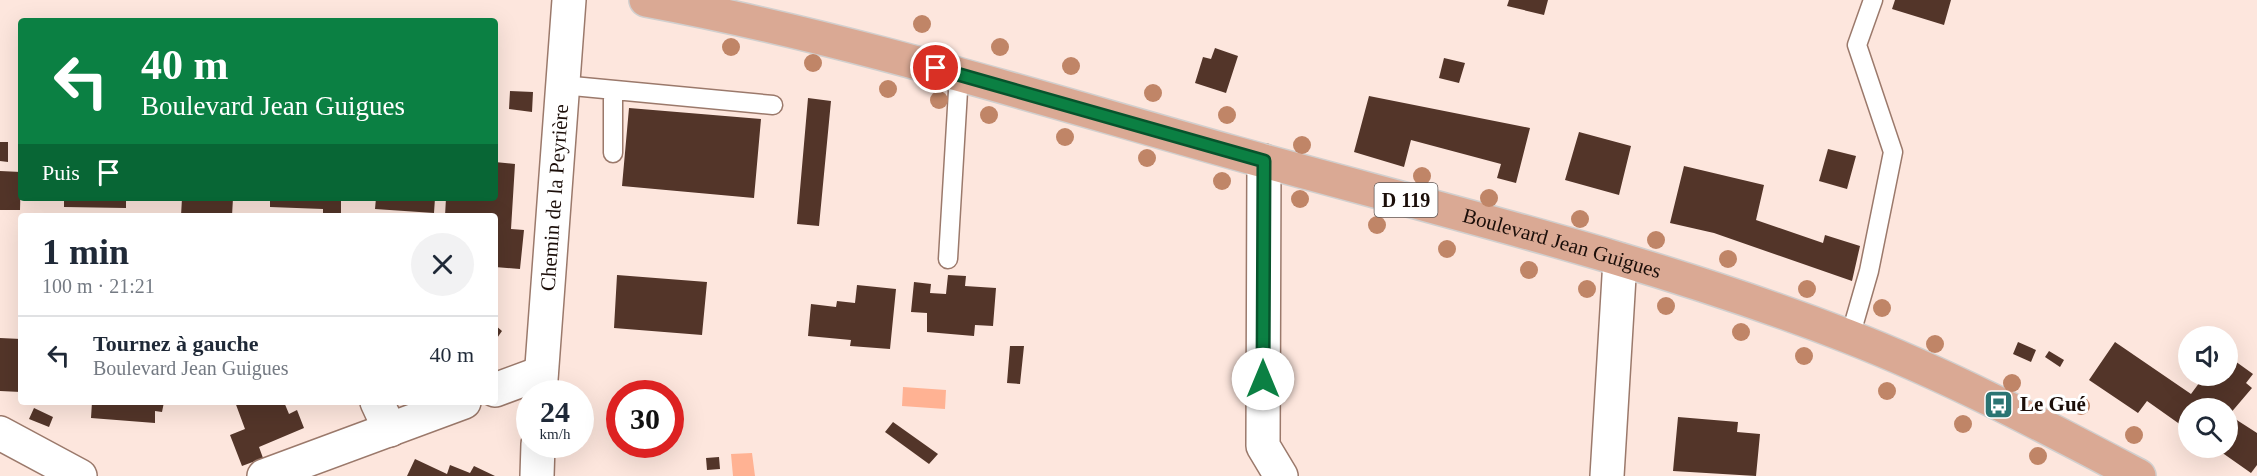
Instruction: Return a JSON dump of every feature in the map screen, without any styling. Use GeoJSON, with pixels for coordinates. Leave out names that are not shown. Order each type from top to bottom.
{"type":"FeatureCollection","features":[{"type":"Feature","properties":{"kind":"main road","name":"Boulevard Jean Guigues"},"geometry":{"type":"LineString","coordinates":[[646,0],[820,37],[959,74],[1620,260],[1745,298],[1850,337],[1939,375],[2139,476]]}},
{"type":"Feature","properties":{"kind":"street","name":"Chemin de la Peyrière"},"geometry":{"type":"LineString","coordinates":[[540,380],[569,0]]}},
{"type":"Feature","properties":{"kind":"street"},"geometry":{"type":"LineString","coordinates":[[1264,161],[1263,446],[1281,476]]}},
{"type":"Feature","properties":{"kind":"street"},"geometry":{"type":"LineString","coordinates":[[1607,476],[1620,260]]}},
{"type":"Feature","properties":{"kind":"street"},"geometry":{"type":"LineString","coordinates":[[498,390],[516,387]]}},
{"type":"Feature","properties":{"kind":"street"},"geometry":{"type":"LineString","coordinates":[[264,476],[383,416],[447,405]]}},
{"type":"Feature","properties":{"kind":"street"},"geometry":{"type":"LineString","coordinates":[[0,433],[80,476]]}},
{"type":"Feature","properties":{"kind":"street"},"geometry":{"type":"LineString","coordinates":[[537,476],[538,458]]}},
{"type":"Feature","properties":{"kind":"lane"},"geometry":{"type":"LineString","coordinates":[[1850,337],[1869,271],[1893,152],[1857,45],[1873,0]]}},
{"type":"Feature","properties":{"kind":"lane"},"geometry":{"type":"LineString","coordinates":[[948,259],[959,74]]}},
{"type":"Feature","properties":{"kind":"lane"},"geometry":{"type":"LineString","coordinates":[[562,85],[773,105]]}},
{"type":"Feature","properties":{"kind":"lane"},"geometry":{"type":"LineString","coordinates":[[613,90],[613,153]]}},
{"type":"Feature","properties":{"kind":"shaded area"},"geometry":{"type":"Polygon","coordinates":[[[903,387],[946,390],[945,409],[902,406],[903,387]]]}},
{"type":"Feature","properties":{"kind":"shaded area"},"geometry":{"type":"Polygon","coordinates":[[[752,453],[755,476],[733,476],[731,454],[752,453]]]}},
{"type":"Feature","properties":{"kind":"building"},"geometry":{"type":"Polygon","coordinates":[[[1509,0],[1548,0],[1544,15],[1507,6],[1509,0]]]}},
{"type":"Feature","properties":{"kind":"building"},"geometry":{"type":"Polygon","coordinates":[[[1895,0],[1951,0],[1944,25],[1892,9],[1895,0]]]}},
{"type":"Feature","properties":{"kind":"building"},"geometry":{"type":"Polygon","coordinates":[[[1215,48],[1238,56],[1226,93],[1195,83],[1203,57],[1211,59],[1215,48]]]}},
{"type":"Feature","properties":{"kind":"building"},"geometry":{"type":"Polygon","coordinates":[[[1444,58],[1465,63],[1459,83],[1439,78],[1444,58]]]}},
{"type":"Feature","properties":{"kind":"building"},"geometry":{"type":"Polygon","coordinates":[[[510,91],[533,92],[532,112],[509,109],[510,91]]]}},
{"type":"Feature","properties":{"kind":"building"},"geometry":{"type":"Polygon","coordinates":[[[1369,96],[1530,128],[1516,183],[1497,178],[1501,164],[1411,140],[1404,167],[1354,152],[1369,96]]]}},
{"type":"Feature","properties":{"kind":"building"},"geometry":{"type":"Polygon","coordinates":[[[808,98],[831,101],[819,226],[797,224],[808,98]]]}},
{"type":"Feature","properties":{"kind":"building"},"geometry":{"type":"Polygon","coordinates":[[[629,108],[761,119],[754,198],[622,186],[629,108]]]}},
{"type":"Feature","properties":{"kind":"building"},"geometry":{"type":"Polygon","coordinates":[[[1579,132],[1631,146],[1619,195],[1565,180],[1579,132]]]}},
{"type":"Feature","properties":{"kind":"building"},"geometry":{"type":"Polygon","coordinates":[[[0,142],[8,142],[8,162],[0,161],[0,142]]]}},
{"type":"Feature","properties":{"kind":"building"},"geometry":{"type":"Polygon","coordinates":[[[1828,149],[1856,156],[1847,189],[1819,181],[1828,149]]]}},
{"type":"Feature","properties":{"kind":"building"},"geometry":{"type":"Polygon","coordinates":[[[498,162],[515,164],[511,229],[524,230],[520,269],[498,267],[498,213],[445,213],[446,201],[498,201],[498,162]]]}},
{"type":"Feature","properties":{"kind":"building"},"geometry":{"type":"Polygon","coordinates":[[[1684,166],[1764,185],[1756,220],[1823,243],[1825,235],[1860,246],[1852,281],[1714,233],[1670,223],[1684,166]]]}},
{"type":"Feature","properties":{"kind":"building"},"geometry":{"type":"Polygon","coordinates":[[[0,171],[18,172],[20,210],[0,210],[0,171]]]}},
{"type":"Feature","properties":{"kind":"building"},"geometry":{"type":"Polygon","coordinates":[[[64,201],[126,201],[126,208],[64,207],[64,201]]]}},
{"type":"Feature","properties":{"kind":"building"},"geometry":{"type":"Polygon","coordinates":[[[182,201],[233,201],[232,213],[181,213],[182,201]]]}},
{"type":"Feature","properties":{"kind":"building"},"geometry":{"type":"Polygon","coordinates":[[[270,201],[341,201],[341,213],[323,213],[323,209],[270,207],[270,201]]]}},
{"type":"Feature","properties":{"kind":"building"},"geometry":{"type":"Polygon","coordinates":[[[376,201],[435,201],[434,213],[375,209],[376,201]]]}},
{"type":"Feature","properties":{"kind":"building"},"geometry":{"type":"Polygon","coordinates":[[[617,275],[707,282],[702,335],[614,328],[617,275]]]}},
{"type":"Feature","properties":{"kind":"building"},"geometry":{"type":"Polygon","coordinates":[[[948,275],[966,276],[965,286],[996,288],[993,326],[975,325],[974,336],[927,332],[927,313],[911,312],[914,282],[931,284],[930,293],[946,294],[948,275]]]}},
{"type":"Feature","properties":{"kind":"building"},"geometry":{"type":"Polygon","coordinates":[[[857,285],[896,289],[890,349],[850,346],[851,340],[808,336],[811,304],[836,307],[837,301],[855,303],[857,285]]]}},
{"type":"Feature","properties":{"kind":"building"},"geometry":{"type":"Polygon","coordinates":[[[0,338],[18,339],[18,392],[0,391],[0,338]]]}},
{"type":"Feature","properties":{"kind":"building"},"geometry":{"type":"Polygon","coordinates":[[[2018,342],[2036,350],[2031,362],[2013,354],[2018,342]]]}},
{"type":"Feature","properties":{"kind":"building"},"geometry":{"type":"Polygon","coordinates":[[[2115,342],[2191,394],[2197,386],[2238,386],[2238,363],[2253,374],[2246,383],[2252,388],[2238,404],[2238,398],[2178,398],[2178,423],[2147,401],[2138,413],[2089,380],[2115,342]]]}},
{"type":"Feature","properties":{"kind":"building"},"geometry":{"type":"Polygon","coordinates":[[[1010,346],[1024,346],[1020,384],[1007,383],[1010,346]]]}},
{"type":"Feature","properties":{"kind":"building"},"geometry":{"type":"Polygon","coordinates":[[[2049,351],[2064,360],[2060,367],[2045,357],[2049,351]]]}},
{"type":"Feature","properties":{"kind":"building"},"geometry":{"type":"Polygon","coordinates":[[[92,405],[163,405],[162,412],[155,411],[155,423],[91,418],[92,405]]]}},
{"type":"Feature","properties":{"kind":"building"},"geometry":{"type":"Polygon","coordinates":[[[236,405],[285,405],[289,414],[297,410],[304,428],[259,447],[263,458],[242,466],[230,435],[245,429],[236,405]]]}},
{"type":"Feature","properties":{"kind":"building"},"geometry":{"type":"Polygon","coordinates":[[[34,408],[53,417],[49,427],[29,419],[34,408]]]}},
{"type":"Feature","properties":{"kind":"building"},"geometry":{"type":"Polygon","coordinates":[[[1678,417],[1738,422],[1737,432],[1760,434],[1756,476],[1673,471],[1678,417]]]}},
{"type":"Feature","properties":{"kind":"building"},"geometry":{"type":"Polygon","coordinates":[[[2238,421],[2257,433],[2257,465],[2251,473],[2230,458],[2238,458],[2238,421]]]}},
{"type":"Feature","properties":{"kind":"building"},"geometry":{"type":"Polygon","coordinates":[[[893,422],[938,454],[929,464],[885,432],[893,422]]]}},
{"type":"Feature","properties":{"kind":"building"},"geometry":{"type":"Polygon","coordinates":[[[719,457],[720,469],[707,470],[706,458],[719,457]]]}},
{"type":"Feature","properties":{"kind":"building"},"geometry":{"type":"Polygon","coordinates":[[[415,459],[447,474],[450,465],[470,473],[474,466],[495,476],[407,476],[415,459]]]}},
{"type":"Feature","properties":{"kind":"place","name":"Le Gué"},"geometry":{"type":"Point","coordinates":[1999,404]}},
{"type":"Feature","properties":{"kind":"route"},"geometry":{"type":"LineString","coordinates":[[936,68],[1264,161],[1263,379]]}}]}
